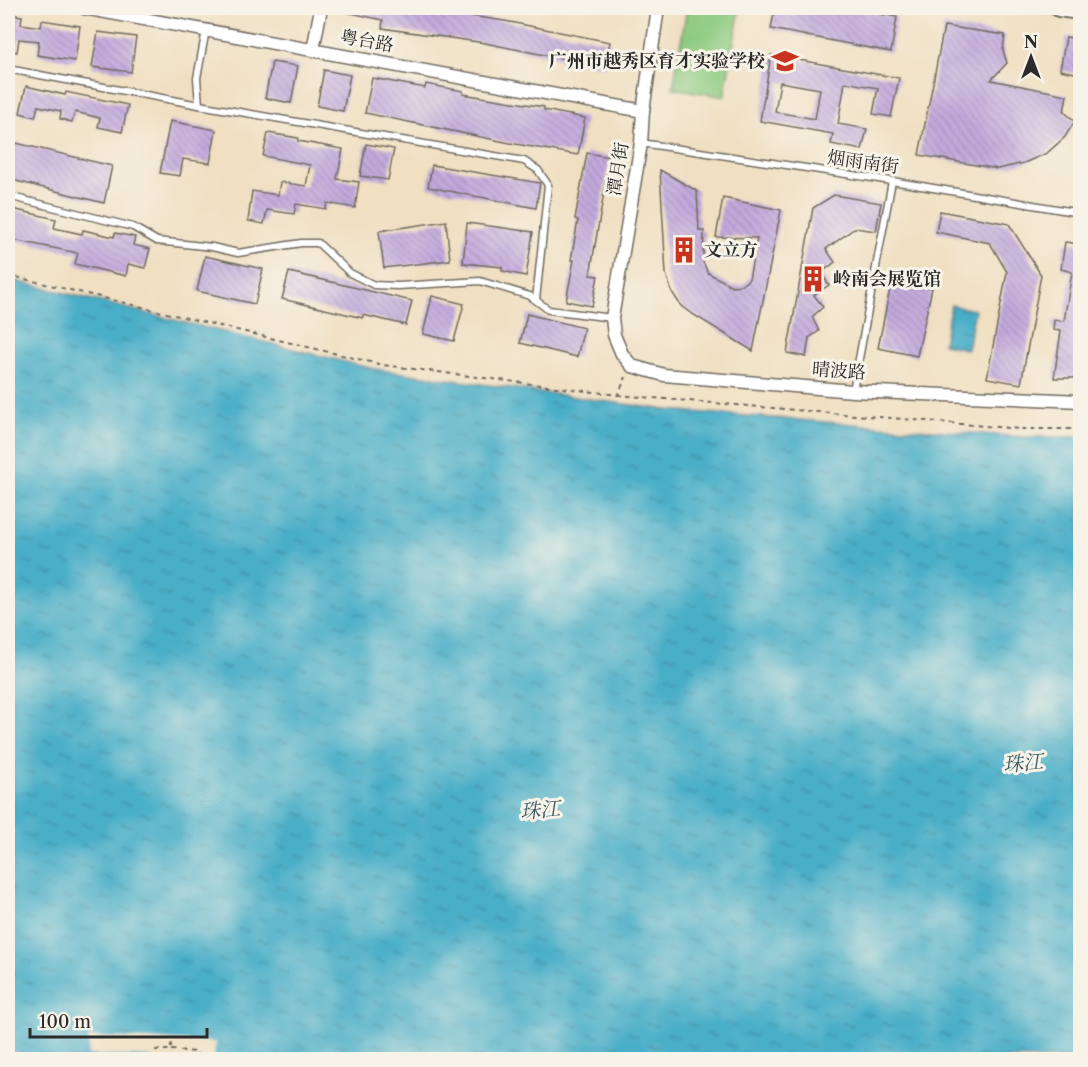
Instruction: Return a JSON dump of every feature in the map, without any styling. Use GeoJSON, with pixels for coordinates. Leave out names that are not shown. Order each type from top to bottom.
{"type":"FeatureCollection","features":[{"type":"Feature","properties":{"kind":"main road"},"geometry":{"type":"LineString","coordinates":[[1059,8],[1080,11]]}},
{"type":"Feature","properties":{"kind":"street","name":"粤台路"},"geometry":{"type":"LineString","coordinates":[[90,8],[643,111]]}},
{"type":"Feature","properties":{"kind":"street"},"geometry":{"type":"LineString","coordinates":[[313,50],[321,8]]}},
{"type":"Feature","properties":{"kind":"street","name":"潭月街"},"geometry":{"type":"LineString","coordinates":[[632,366],[622,354],[614,335],[612,318],[641,143],[643,111],[658,8]]}},
{"type":"Feature","properties":{"kind":"street","name":"晴波路"},"geometry":{"type":"LineString","coordinates":[[632,366],[664,375],[853,391],[1080,401]]}},
{"type":"Feature","properties":{"kind":"lane"},"geometry":{"type":"LineString","coordinates":[[199,105],[197,78],[206,30]]}},
{"type":"Feature","properties":{"kind":"lane"},"geometry":{"type":"LineString","coordinates":[[8,69],[199,105],[524,161],[538,170],[548,185],[536,300]]}},
{"type":"Feature","properties":{"kind":"lane","name":"烟雨南街"},"geometry":{"type":"LineString","coordinates":[[641,143],[892,181],[1080,213]]}},
{"type":"Feature","properties":{"kind":"lane"},"geometry":{"type":"LineString","coordinates":[[853,391],[892,181]]}},
{"type":"Feature","properties":{"kind":"lane"},"geometry":{"type":"LineString","coordinates":[[8,196],[133,227],[157,241],[212,247],[238,253],[301,243],[318,243],[351,273],[374,285],[398,286],[480,281],[530,296],[549,310],[612,318]]}},
{"type":"Feature","properties":{"kind":"path"},"geometry":{"type":"LineString","coordinates":[[8,275],[383,365],[618,395],[1021,429],[1080,429]]}},
{"type":"Feature","properties":{"kind":"path"},"geometry":{"type":"LineString","coordinates":[[618,395],[632,366]]}},
{"type":"Feature","properties":{"kind":"path"},"geometry":{"type":"LineString","coordinates":[[171,1040],[171,1050]]}},
{"type":"Feature","properties":{"kind":"path"},"geometry":{"type":"LineString","coordinates":[[156,1059],[156,1050],[197,1052],[196,1059]]}},
{"type":"Feature","properties":{"kind":"path"},"geometry":{"type":"LineString","coordinates":[[8,1057],[17,1059]]}},
{"type":"Feature","properties":{"kind":"green space"},"geometry":{"type":"Polygon","coordinates":[[[687,8],[740,8],[724,97],[673,88],[687,8]]]}},
{"type":"Feature","properties":{"kind":"water","name":"珠江"},"geometry":{"type":"Polygon","coordinates":[[[8,279],[374,369],[668,410],[1022,437],[1080,437],[1080,1059],[44,1060],[8,1050],[8,279]]]}},
{"type":"Feature","properties":{"kind":"water"},"geometry":{"type":"Polygon","coordinates":[[[951,305],[975,310],[967,349],[943,344],[951,305]]]}},
{"type":"Feature","properties":{"kind":"pier"},"geometry":{"type":"Polygon","coordinates":[[[89,1037],[215,1042],[214,1059],[152,1060],[151,1057],[88,1055],[89,1037]]]}},
{"type":"Feature","properties":{"kind":"building"},"geometry":{"type":"Polygon","coordinates":[[[346,8],[416,8],[505,21],[610,42],[605,67],[485,43],[382,28],[383,20],[346,12],[346,8]]]}},
{"type":"Feature","properties":{"kind":"building"},"geometry":{"type":"Polygon","coordinates":[[[775,8],[845,8],[897,17],[891,52],[771,29],[775,8]]]}},
{"type":"Feature","properties":{"kind":"building"},"geometry":{"type":"Polygon","coordinates":[[[8,14],[22,16],[21,24],[41,27],[42,20],[80,26],[75,61],[37,55],[39,41],[19,39],[17,52],[8,50],[8,14]]]}},
{"type":"Feature","properties":{"kind":"building"},"geometry":{"type":"Polygon","coordinates":[[[944,26],[1005,35],[1003,50],[1007,63],[991,80],[1067,95],[1064,112],[1075,121],[1065,137],[1047,153],[1024,163],[998,169],[919,155],[944,26]]]}},
{"type":"Feature","properties":{"kind":"building"},"geometry":{"type":"Polygon","coordinates":[[[98,32],[136,37],[131,72],[92,67],[98,32]]]}},
{"type":"Feature","properties":{"kind":"building"},"geometry":{"type":"Polygon","coordinates":[[[1066,37],[1080,39],[1080,74],[1060,70],[1066,37]]]}},
{"type":"Feature","properties":{"kind":"building"},"geometry":{"type":"Polygon","coordinates":[[[771,55],[899,78],[891,117],[873,114],[878,88],[845,82],[838,124],[867,129],[862,150],[831,144],[833,134],[760,121],[771,55]],[[780,82],[775,112],[815,119],[820,89],[780,82]]]}},
{"type":"Feature","properties":{"kind":"building"},"geometry":{"type":"Polygon","coordinates":[[[272,62],[298,66],[291,103],[265,98],[272,62]]]}},
{"type":"Feature","properties":{"kind":"building"},"geometry":{"type":"Polygon","coordinates":[[[324,70],[350,75],[343,111],[317,106],[324,70]]]}},
{"type":"Feature","properties":{"kind":"building"},"geometry":{"type":"Polygon","coordinates":[[[372,78],[425,88],[426,84],[463,91],[463,94],[544,107],[544,110],[585,118],[578,155],[365,113],[372,78]]]}},
{"type":"Feature","properties":{"kind":"building"},"geometry":{"type":"Polygon","coordinates":[[[26,86],[128,105],[122,132],[98,127],[100,118],[75,112],[72,122],[60,119],[61,111],[38,106],[35,117],[20,113],[26,86]]]}},
{"type":"Feature","properties":{"kind":"building"},"geometry":{"type":"Polygon","coordinates":[[[170,121],[216,130],[210,163],[183,159],[180,176],[160,173],[170,121]]]}},
{"type":"Feature","properties":{"kind":"building"},"geometry":{"type":"Polygon","coordinates":[[[268,133],[343,149],[337,179],[359,182],[355,208],[327,203],[326,209],[296,204],[294,214],[267,210],[264,224],[248,221],[252,191],[278,195],[280,182],[306,186],[310,165],[263,156],[268,133]]]}},
{"type":"Feature","properties":{"kind":"building"},"geometry":{"type":"Polygon","coordinates":[[[8,141],[112,166],[104,203],[8,179],[8,141]]]}},
{"type":"Feature","properties":{"kind":"building"},"geometry":{"type":"Polygon","coordinates":[[[366,144],[394,149],[388,180],[360,176],[366,144]]]}},
{"type":"Feature","properties":{"kind":"building"},"geometry":{"type":"Polygon","coordinates":[[[587,153],[610,157],[590,275],[598,276],[592,306],[566,301],[574,260],[571,260],[578,220],[575,219],[587,153]]]}},
{"type":"Feature","properties":{"kind":"building"},"geometry":{"type":"Polygon","coordinates":[[[432,165],[540,183],[536,208],[428,187],[432,165]]]}},
{"type":"Feature","properties":{"kind":"building","name":"文立方"},"geometry":{"type":"Polygon","coordinates":[[[660,170],[697,191],[699,231],[704,231],[703,262],[708,273],[732,286],[742,285],[749,279],[757,238],[716,237],[723,198],[781,210],[753,351],[689,312],[681,306],[672,292],[666,274],[660,170]]]}},
{"type":"Feature","properties":{"kind":"building","name":"岭南会展览馆"},"geometry":{"type":"Polygon","coordinates":[[[834,195],[881,203],[876,231],[855,228],[826,249],[835,262],[821,273],[829,285],[814,295],[823,307],[812,317],[819,331],[809,338],[806,357],[787,353],[813,208],[834,195]]]}},
{"type":"Feature","properties":{"kind":"building"},"geometry":{"type":"Polygon","coordinates":[[[8,208],[56,219],[54,228],[82,234],[83,230],[114,237],[115,233],[135,237],[133,245],[150,249],[145,268],[128,264],[126,276],[75,264],[78,253],[8,239],[8,208]]]}},
{"type":"Feature","properties":{"kind":"building"},"geometry":{"type":"Polygon","coordinates":[[[940,211],[1009,224],[1041,275],[1021,384],[987,378],[1007,272],[990,243],[936,232],[940,211]]]}},
{"type":"Feature","properties":{"kind":"building"},"geometry":{"type":"Polygon","coordinates":[[[446,221],[450,260],[384,268],[379,231],[446,221]]]}},
{"type":"Feature","properties":{"kind":"building"},"geometry":{"type":"Polygon","coordinates":[[[467,223],[533,232],[526,276],[502,271],[502,267],[463,263],[467,223]]]}},
{"type":"Feature","properties":{"kind":"building"},"geometry":{"type":"Polygon","coordinates":[[[1065,242],[1080,244],[1080,378],[1054,378],[1061,331],[1053,330],[1054,320],[1064,321],[1072,272],[1061,269],[1065,242]]]}},
{"type":"Feature","properties":{"kind":"building"},"geometry":{"type":"Polygon","coordinates":[[[205,256],[263,269],[255,304],[197,291],[205,256]]]}},
{"type":"Feature","properties":{"kind":"building"},"geometry":{"type":"Polygon","coordinates":[[[289,272],[412,301],[406,325],[363,315],[363,318],[282,299],[289,272]]]}},
{"type":"Feature","properties":{"kind":"building"},"geometry":{"type":"Polygon","coordinates":[[[892,279],[932,288],[917,356],[878,348],[892,279]]]}},
{"type":"Feature","properties":{"kind":"building"},"geometry":{"type":"Polygon","coordinates":[[[432,296],[464,304],[454,341],[423,334],[432,296]]]}},
{"type":"Feature","properties":{"kind":"building"},"geometry":{"type":"Polygon","coordinates":[[[527,314],[584,328],[577,357],[520,343],[527,314]]]}},
{"type":"Feature","properties":{"kind":"place","name":"广州市越秀区育才实验学校"},"geometry":{"type":"Point","coordinates":[785,61]}},
{"type":"Feature","properties":{"kind":"place","name":"文立方"},"geometry":{"type":"Point","coordinates":[684,250]}},
{"type":"Feature","properties":{"kind":"place","name":"岭南会展览馆"},"geometry":{"type":"Point","coordinates":[813,279]}}]}
